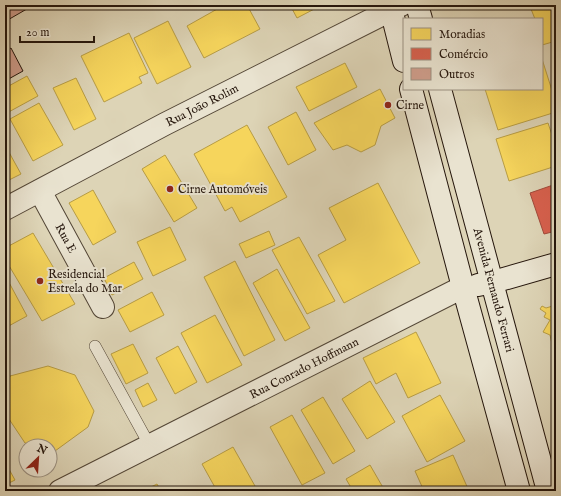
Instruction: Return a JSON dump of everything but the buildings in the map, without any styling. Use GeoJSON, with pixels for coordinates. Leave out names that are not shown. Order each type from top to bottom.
{"type":"FeatureCollection","features":[{"type":"Feature","properties":{"kind":"street"},"geometry":{"type":"LineString","coordinates":[[417,5],[421,18]]}},
{"type":"Feature","properties":{"kind":"street"},"geometry":{"type":"LineString","coordinates":[[394,6],[403,56]]}},
{"type":"Feature","properties":{"kind":"street","name":"Rua João Rolim"},"geometry":{"type":"LineString","coordinates":[[5,209],[165,124],[394,6]]}},
{"type":"Feature","properties":{"kind":"street"},"geometry":{"type":"LineString","coordinates":[[411,90],[519,491]]}},
{"type":"Feature","properties":{"kind":"street","name":"Avenida Fernando Ferrari"},"geometry":{"type":"LineString","coordinates":[[440,90],[548,491]]}},
{"type":"Feature","properties":{"kind":"street","name":"Rua E"},"geometry":{"type":"LineString","coordinates":[[40,191],[103,307]]}},
{"type":"Feature","properties":{"kind":"street","name":"Rua Conrado Hoffmann"},"geometry":{"type":"LineString","coordinates":[[60,491],[463,287],[493,282],[556,264]]}},
{"type":"Feature","properties":{"kind":"lane"},"geometry":{"type":"LineString","coordinates":[[95,346],[150,446]]}},
{"type":"Feature","properties":{"kind":"place","name":"Cirne"},"geometry":{"type":"Point","coordinates":[388,105]}},
{"type":"Feature","properties":{"kind":"place","name":"Cirne Automóveis"},"geometry":{"type":"Point","coordinates":[170,189]}},
{"type":"Feature","properties":{"kind":"place","name":"Residencial Estrela do Mar"},"geometry":{"type":"Point","coordinates":[40,281]}}]}
